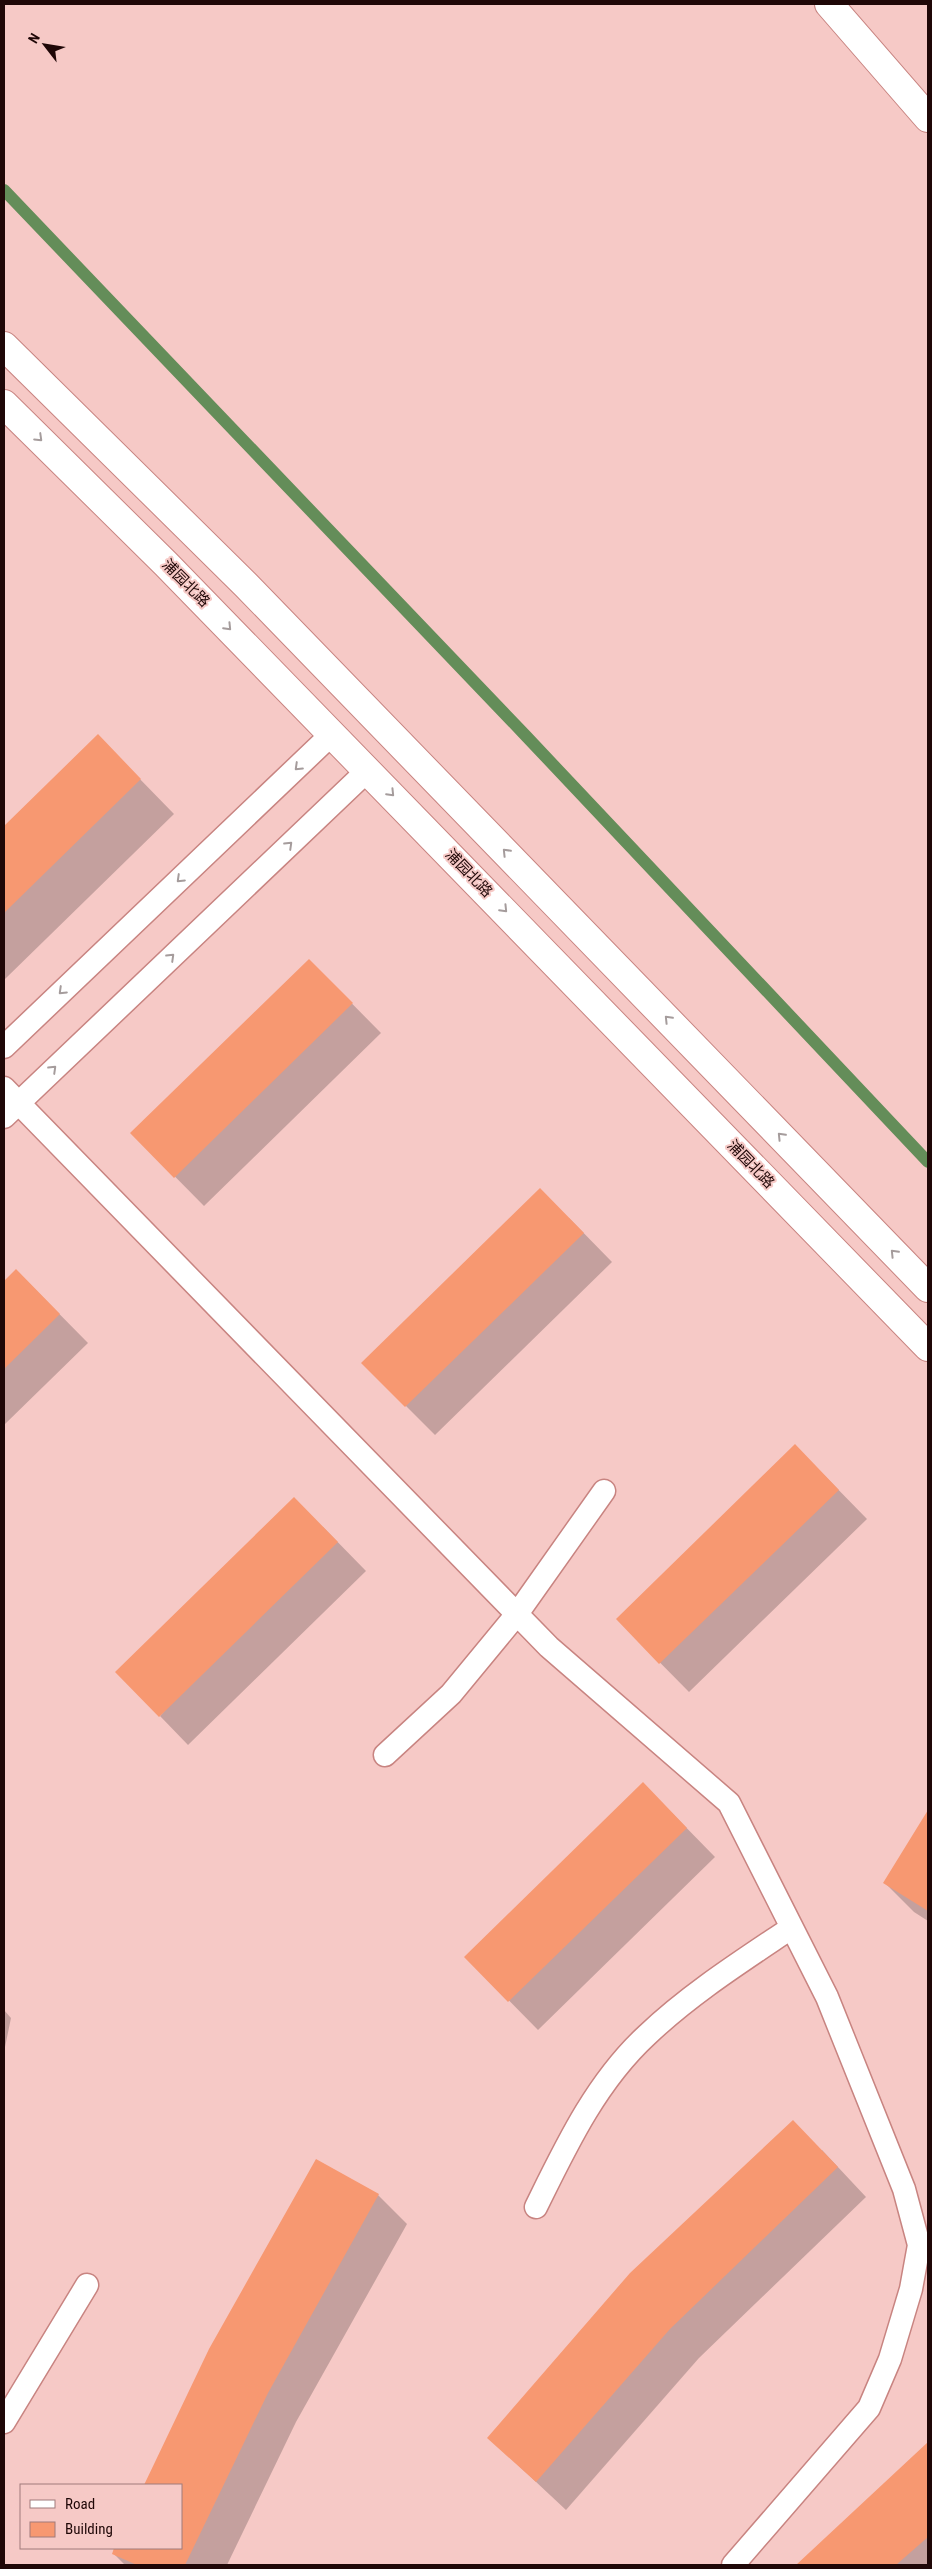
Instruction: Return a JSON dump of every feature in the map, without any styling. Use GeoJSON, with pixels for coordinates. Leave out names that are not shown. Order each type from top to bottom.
{"type":"FeatureCollection","features":[{"type":"Feature","properties":{"kind":"street"},"geometry":{"type":"LineString","coordinates":[[829,4],[928,118]]}},
{"type":"Feature","properties":{"kind":"street"},"geometry":{"type":"LineString","coordinates":[[4,346],[246,584],[928,1288]]}},
{"type":"Feature","properties":{"kind":"street","name":"浦园北路"},"geometry":{"type":"LineString","coordinates":[[4,404],[166,564],[333,734],[928,1347]]}},
{"type":"Feature","properties":{"kind":"lane"},"geometry":{"type":"LineString","coordinates":[[4,1047],[333,734]]}},
{"type":"Feature","properties":{"kind":"lane"},"geometry":{"type":"LineString","coordinates":[[368,770],[8,1103],[549,1647],[729,1803],[827,1997],[904,2189],[919,2246],[910,2288],[890,2359],[869,2408],[733,2565]]}},
{"type":"Feature","properties":{"kind":"lane"},"geometry":{"type":"LineString","coordinates":[[385,1755],[451,1694],[517,1614],[604,1491]]}},
{"type":"Feature","properties":{"kind":"lane"},"geometry":{"type":"LineString","coordinates":[[536,2207],[571,2137],[608,2079],[646,2035],[715,1980],[791,1928]]}},
{"type":"Feature","properties":{"kind":"lane"},"geometry":{"type":"LineString","coordinates":[[4,2422],[87,2285]]}},
{"type":"Feature","properties":{"kind":"building"},"geometry":{"type":"Polygon","coordinates":[[[98,734],[141,779],[4,913],[4,826],[98,734]]]}},
{"type":"Feature","properties":{"kind":"building"},"geometry":{"type":"Polygon","coordinates":[[[309,959],[353,1003],[174,1178],[130,1133],[309,959]]]}},
{"type":"Feature","properties":{"kind":"building"},"geometry":{"type":"Polygon","coordinates":[[[540,1188],[584,1233],[405,1407],[361,1363],[540,1188]]]}},
{"type":"Feature","properties":{"kind":"building"},"geometry":{"type":"Polygon","coordinates":[[[16,1269],[60,1314],[4,1369],[4,1281],[16,1269]]]}},
{"type":"Feature","properties":{"kind":"building"},"geometry":{"type":"Polygon","coordinates":[[[795,1444],[839,1490],[659,1664],[616,1619],[795,1444]]]}},
{"type":"Feature","properties":{"kind":"building"},"geometry":{"type":"Polygon","coordinates":[[[294,1497],[338,1542],[159,1717],[115,1672],[294,1497]]]}},
{"type":"Feature","properties":{"kind":"building"},"geometry":{"type":"Polygon","coordinates":[[[643,1782],[687,1828],[508,2002],[464,1957],[643,1782]]]}},
{"type":"Feature","properties":{"kind":"building"},"geometry":{"type":"Polygon","coordinates":[[[928,1810],[928,1911],[883,1883],[928,1810]]]}},
{"type":"Feature","properties":{"kind":"building"},"geometry":{"type":"Polygon","coordinates":[[[793,2120],[838,2167],[670,2329],[536,2482],[487,2438],[630,2273],[793,2120]]]}},
{"type":"Feature","properties":{"kind":"building"},"geometry":{"type":"Polygon","coordinates":[[[316,2159],[379,2194],[268,2393],[185,2565],[137,2565],[112,2554],[114,2549],[182,2549],[182,2484],[144,2484],[209,2349],[316,2159]]]}},
{"type":"Feature","properties":{"kind":"building"},"geometry":{"type":"Polygon","coordinates":[[[928,2442],[928,2537],[896,2565],[796,2565],[928,2442]]]}},
{"type":"Feature","properties":{"kind":"waterway"},"geometry":{"type":"LineString","coordinates":[[4,190],[526,736],[928,1162]]}}]}
